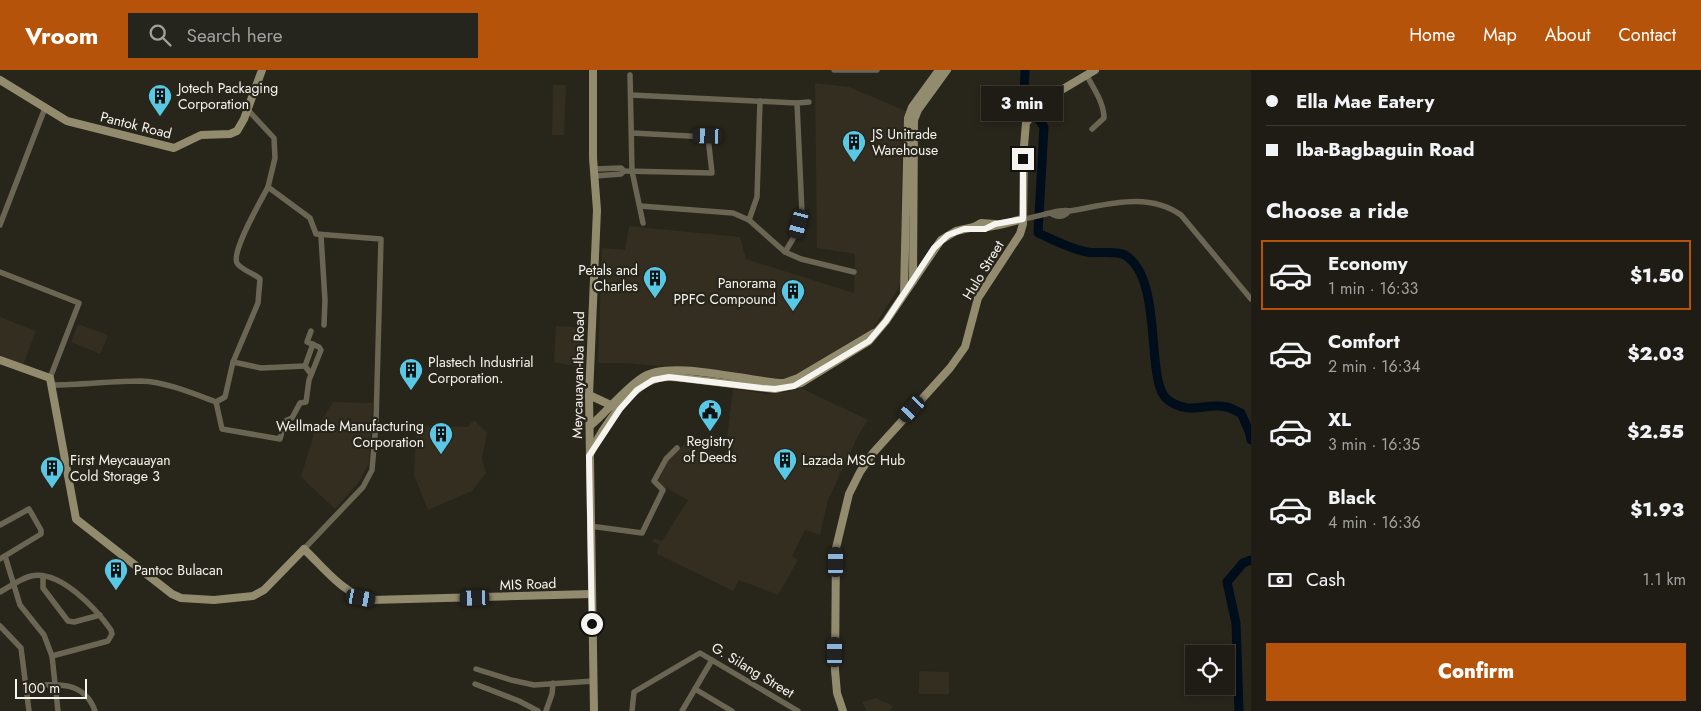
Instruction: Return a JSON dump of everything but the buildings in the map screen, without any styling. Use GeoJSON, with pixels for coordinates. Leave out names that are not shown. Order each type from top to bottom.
{"type":"FeatureCollection","features":[{"type":"Feature","properties":{"kind":"street","name":"Pantok Road"},"geometry":{"type":"LineString","coordinates":[[0,80],[67,121],[174,148],[200,135],[234,132],[239,129],[262,70]]}},
{"type":"Feature","properties":{"kind":"street","name":"Meycauayan-Iba Road"},"geometry":{"type":"LineString","coordinates":[[593,70],[597,210],[589,395],[589,456],[594,711]]}},
{"type":"Feature","properties":{"kind":"street"},"geometry":{"type":"LineString","coordinates":[[834,70],[877,70]]}},
{"type":"Feature","properties":{"kind":"street"},"geometry":{"type":"LineString","coordinates":[[904,295],[908,251],[912,107],[939,70]]}},
{"type":"Feature","properties":{"kind":"street"},"geometry":{"type":"LineString","coordinates":[[911,119],[947,70]]}},
{"type":"Feature","properties":{"kind":"street","name":"Hulo Street"},"geometry":{"type":"LineString","coordinates":[[843,711],[837,694],[835,670],[836,548],[850,494],[860,472],[873,453],[950,368],[965,347],[969,339],[975,305],[1016,240],[1023,219],[1026,123],[1032,115],[1058,92],[1095,70]]}},
{"type":"Feature","properties":{"kind":"street"},"geometry":{"type":"LineString","coordinates":[[630,74],[632,171],[643,223]]}},
{"type":"Feature","properties":{"kind":"street"},"geometry":{"type":"LineString","coordinates":[[1087,76],[1102,105],[1104,114],[1104,118],[1092,129]]}},
{"type":"Feature","properties":{"kind":"street"},"geometry":{"type":"LineString","coordinates":[[631,95],[760,102],[809,102]]}},
{"type":"Feature","properties":{"kind":"street"},"geometry":{"type":"LineString","coordinates":[[748,220],[757,197],[760,102]]}},
{"type":"Feature","properties":{"kind":"street"},"geometry":{"type":"LineString","coordinates":[[785,252],[796,234],[802,213],[797,103]]}},
{"type":"Feature","properties":{"kind":"street"},"geometry":{"type":"LineString","coordinates":[[0,225],[45,108]]}},
{"type":"Feature","properties":{"kind":"street"},"geometry":{"type":"LineString","coordinates":[[216,402],[227,394],[233,362],[258,303],[260,280],[238,263],[236,256],[268,186],[274,165],[274,138],[248,110]]}},
{"type":"Feature","properties":{"kind":"street"},"geometry":{"type":"LineString","coordinates":[[595,173],[609,172],[621,174],[624,171],[712,173],[708,136],[632,133]]}},
{"type":"Feature","properties":{"kind":"street"},"geometry":{"type":"LineString","coordinates":[[0,272],[79,303],[50,381],[74,516],[176,597],[214,600],[253,596],[264,590],[368,480],[372,470],[376,423],[381,239],[321,236],[315,233],[310,218],[268,186]]}},
{"type":"Feature","properties":{"kind":"street"},"geometry":{"type":"LineString","coordinates":[[590,426],[646,383],[660,378],[683,378],[775,389],[794,386],[869,341],[904,295],[934,248],[948,235],[981,223],[995,224],[1052,214],[1056,210],[1064,209],[1069,211],[1130,201],[1150,201],[1168,206],[1186,220],[1251,298]]}},
{"type":"Feature","properties":{"kind":"street"},"geometry":{"type":"LineString","coordinates":[[640,206],[733,213],[748,220],[785,252],[801,259],[854,272]]}},
{"type":"Feature","properties":{"kind":"street"},"geometry":{"type":"LineString","coordinates":[[321,236],[325,300],[324,325]]}},
{"type":"Feature","properties":{"kind":"street"},"geometry":{"type":"LineString","coordinates":[[908,251],[913,260],[913,281]]}},
{"type":"Feature","properties":{"kind":"street"},"geometry":{"type":"LineString","coordinates":[[913,260],[923,265]]}},
{"type":"Feature","properties":{"kind":"street"},"geometry":{"type":"LineString","coordinates":[[216,402],[222,429],[277,440],[281,437],[285,421],[292,418],[300,404],[306,402],[311,374],[321,350],[306,340],[311,331]]}},
{"type":"Feature","properties":{"kind":"street"},"geometry":{"type":"LineString","coordinates":[[305,366],[313,344]]}},
{"type":"Feature","properties":{"kind":"street"},"geometry":{"type":"LineString","coordinates":[[0,360],[50,381],[86,385],[142,381],[163,384],[216,402]]}},
{"type":"Feature","properties":{"kind":"street"},"geometry":{"type":"LineString","coordinates":[[233,362],[261,368],[305,366]]}},
{"type":"Feature","properties":{"kind":"street"},"geometry":{"type":"LineString","coordinates":[[305,366],[311,374]]}},
{"type":"Feature","properties":{"kind":"street"},"geometry":{"type":"LineString","coordinates":[[589,395],[616,407]]}},
{"type":"Feature","properties":{"kind":"street"},"geometry":{"type":"LineString","coordinates":[[589,456],[616,407]]}},
{"type":"Feature","properties":{"kind":"street"},"geometry":{"type":"LineString","coordinates":[[590,526],[642,533],[663,490],[654,481],[666,459],[678,448]]}},
{"type":"Feature","properties":{"kind":"street"},"geometry":{"type":"LineString","coordinates":[[0,525],[29,509],[41,530],[40,534],[3,557],[20,605],[44,635],[52,656],[58,711]]}},
{"type":"Feature","properties":{"kind":"street","name":"MIS Road"},"geometry":{"type":"LineString","coordinates":[[304,549],[351,593],[371,600],[591,594]]}},
{"type":"Feature","properties":{"kind":"street"},"geometry":{"type":"LineString","coordinates":[[0,592],[30,576],[43,576],[69,588],[88,602],[111,630],[111,638],[52,656]]}},
{"type":"Feature","properties":{"kind":"street"},"geometry":{"type":"LineString","coordinates":[[43,576],[43,588],[68,621],[74,622],[100,615]]}},
{"type":"Feature","properties":{"kind":"street"},"geometry":{"type":"LineString","coordinates":[[0,626],[21,648],[29,711]]}},
{"type":"Feature","properties":{"kind":"street","name":"G. Silang Street"},"geometry":{"type":"LineString","coordinates":[[632,711],[634,692],[700,653],[798,711]]}},
{"type":"Feature","properties":{"kind":"street"},"geometry":{"type":"LineString","coordinates":[[682,711],[712,660]]}},
{"type":"Feature","properties":{"kind":"street"},"geometry":{"type":"LineString","coordinates":[[476,669],[534,685],[594,681]]}},
{"type":"Feature","properties":{"kind":"street"},"geometry":{"type":"LineString","coordinates":[[546,711],[552,694],[553,683]]}},
{"type":"Feature","properties":{"kind":"street"},"geometry":{"type":"LineString","coordinates":[[26,686],[54,684],[74,686],[92,702],[95,711]]}},
{"type":"Feature","properties":{"kind":"street"},"geometry":{"type":"LineString","coordinates":[[475,684],[519,701],[538,711]]}},
{"type":"Feature","properties":{"kind":"street"},"geometry":{"type":"LineString","coordinates":[[695,689],[732,711]]}},
{"type":"Feature","properties":{"kind":"shaded area"},"geometry":{"type":"Polygon","coordinates":[[[815,83],[849,87],[906,111],[902,137],[901,278],[898,289],[872,330],[800,373],[783,379],[627,363],[598,363],[602,248],[625,250],[629,226],[740,237],[746,259],[854,293],[855,254],[817,248],[815,83]]]}},
{"type":"Feature","properties":{"kind":"shaded area"},"geometry":{"type":"Polygon","coordinates":[[[553,85],[566,85],[564,135],[552,135],[553,85]]]}},
{"type":"Feature","properties":{"kind":"shaded area"},"geometry":{"type":"Polygon","coordinates":[[[0,317],[36,331],[23,365],[0,356],[0,317]]]}},
{"type":"Feature","properties":{"kind":"shaded area"},"geometry":{"type":"Polygon","coordinates":[[[78,324],[108,335],[100,354],[71,342],[78,324]]]}},
{"type":"Feature","properties":{"kind":"shaded area"},"geometry":{"type":"Polygon","coordinates":[[[556,326],[584,328],[585,368],[554,362],[556,326]]]}},
{"type":"Feature","properties":{"kind":"shaded area"},"geometry":{"type":"Polygon","coordinates":[[[801,388],[868,420],[859,434],[828,500],[820,535],[805,530],[792,556],[798,560],[778,595],[739,580],[733,591],[657,554],[659,545],[652,541],[654,538],[662,541],[688,500],[656,482],[667,459],[683,445],[725,455],[733,389],[767,394],[801,388]]]}},
{"type":"Feature","properties":{"kind":"shaded area"},"geometry":{"type":"Polygon","coordinates":[[[333,402],[373,403],[369,463],[359,482],[335,509],[301,477],[314,433],[333,402]]]}},
{"type":"Feature","properties":{"kind":"shaded area","name":"Wellmade Manufacturing Corporation"},"geometry":{"type":"Polygon","coordinates":[[[474,420],[487,433],[482,459],[486,473],[472,491],[428,510],[414,475],[416,425],[467,427],[474,420]]]}},
{"type":"Feature","properties":{"kind":"shaded area"},"geometry":{"type":"Polygon","coordinates":[[[919,671],[949,672],[949,694],[919,694],[919,671]]]}},
{"type":"Feature","properties":{"kind":"shaded area"},"geometry":{"type":"Polygon","coordinates":[[[876,698],[893,706],[890,711],[867,711],[862,702],[876,698]]]}},
{"type":"Feature","properties":{"kind":"waterway"},"geometry":{"type":"LineString","coordinates":[[1025,70],[1024,98],[1032,111]]}},
{"type":"Feature","properties":{"kind":"waterway"},"geometry":{"type":"LineString","coordinates":[[1035,114],[1044,127],[1038,233],[1081,251],[1125,255],[1137,268],[1145,286],[1150,307],[1157,374],[1161,390],[1168,400],[1176,405],[1191,408],[1229,407],[1241,413],[1251,440]]}},
{"type":"Feature","properties":{"kind":"waterway"},"geometry":{"type":"LineString","coordinates":[[1239,711],[1236,623],[1227,582],[1243,563],[1251,560]]}},
{"type":"Feature","properties":{"kind":"place","name":"Jotech Packaging Corporation"},"geometry":{"type":"Point","coordinates":[160,117]}},
{"type":"Feature","properties":{"kind":"place","name":"JS Unitrade Warehouse"},"geometry":{"type":"Point","coordinates":[854,163]}},
{"type":"Feature","properties":{"kind":"place","name":"Petals and Charles"},"geometry":{"type":"Point","coordinates":[655,299]}},
{"type":"Feature","properties":{"kind":"place","name":"Panorama PPFC Compound"},"geometry":{"type":"Point","coordinates":[793,312]}},
{"type":"Feature","properties":{"kind":"place","name":"Plastech Industrial Corporation."},"geometry":{"type":"Point","coordinates":[411,391]}},
{"type":"Feature","properties":{"kind":"place","name":"Registry of Deeds"},"geometry":{"type":"Point","coordinates":[710,432]}},
{"type":"Feature","properties":{"kind":"place","name":"Wellmade Manufacturing Corporation"},"geometry":{"type":"Point","coordinates":[441,455]}},
{"type":"Feature","properties":{"kind":"place","name":"Lazada MSC Hub"},"geometry":{"type":"Point","coordinates":[785,481]}},
{"type":"Feature","properties":{"kind":"place","name":"First Meycauayan Cold Storage 3"},"geometry":{"type":"Point","coordinates":[52,489]}},
{"type":"Feature","properties":{"kind":"place","name":"Pantoc Bulacan"},"geometry":{"type":"Point","coordinates":[116,591]}},
{"type":"Feature","properties":{"kind":"route"},"geometry":{"type":"LineString","coordinates":[[592,624],[589,456],[620,409],[637,390],[653,380],[669,377],[762,388],[785,388],[801,383],[836,363],[869,341],[886,321],[941,240],[956,231],[974,227],[985,229],[995,224],[1023,219],[1023,159]]}}]}
